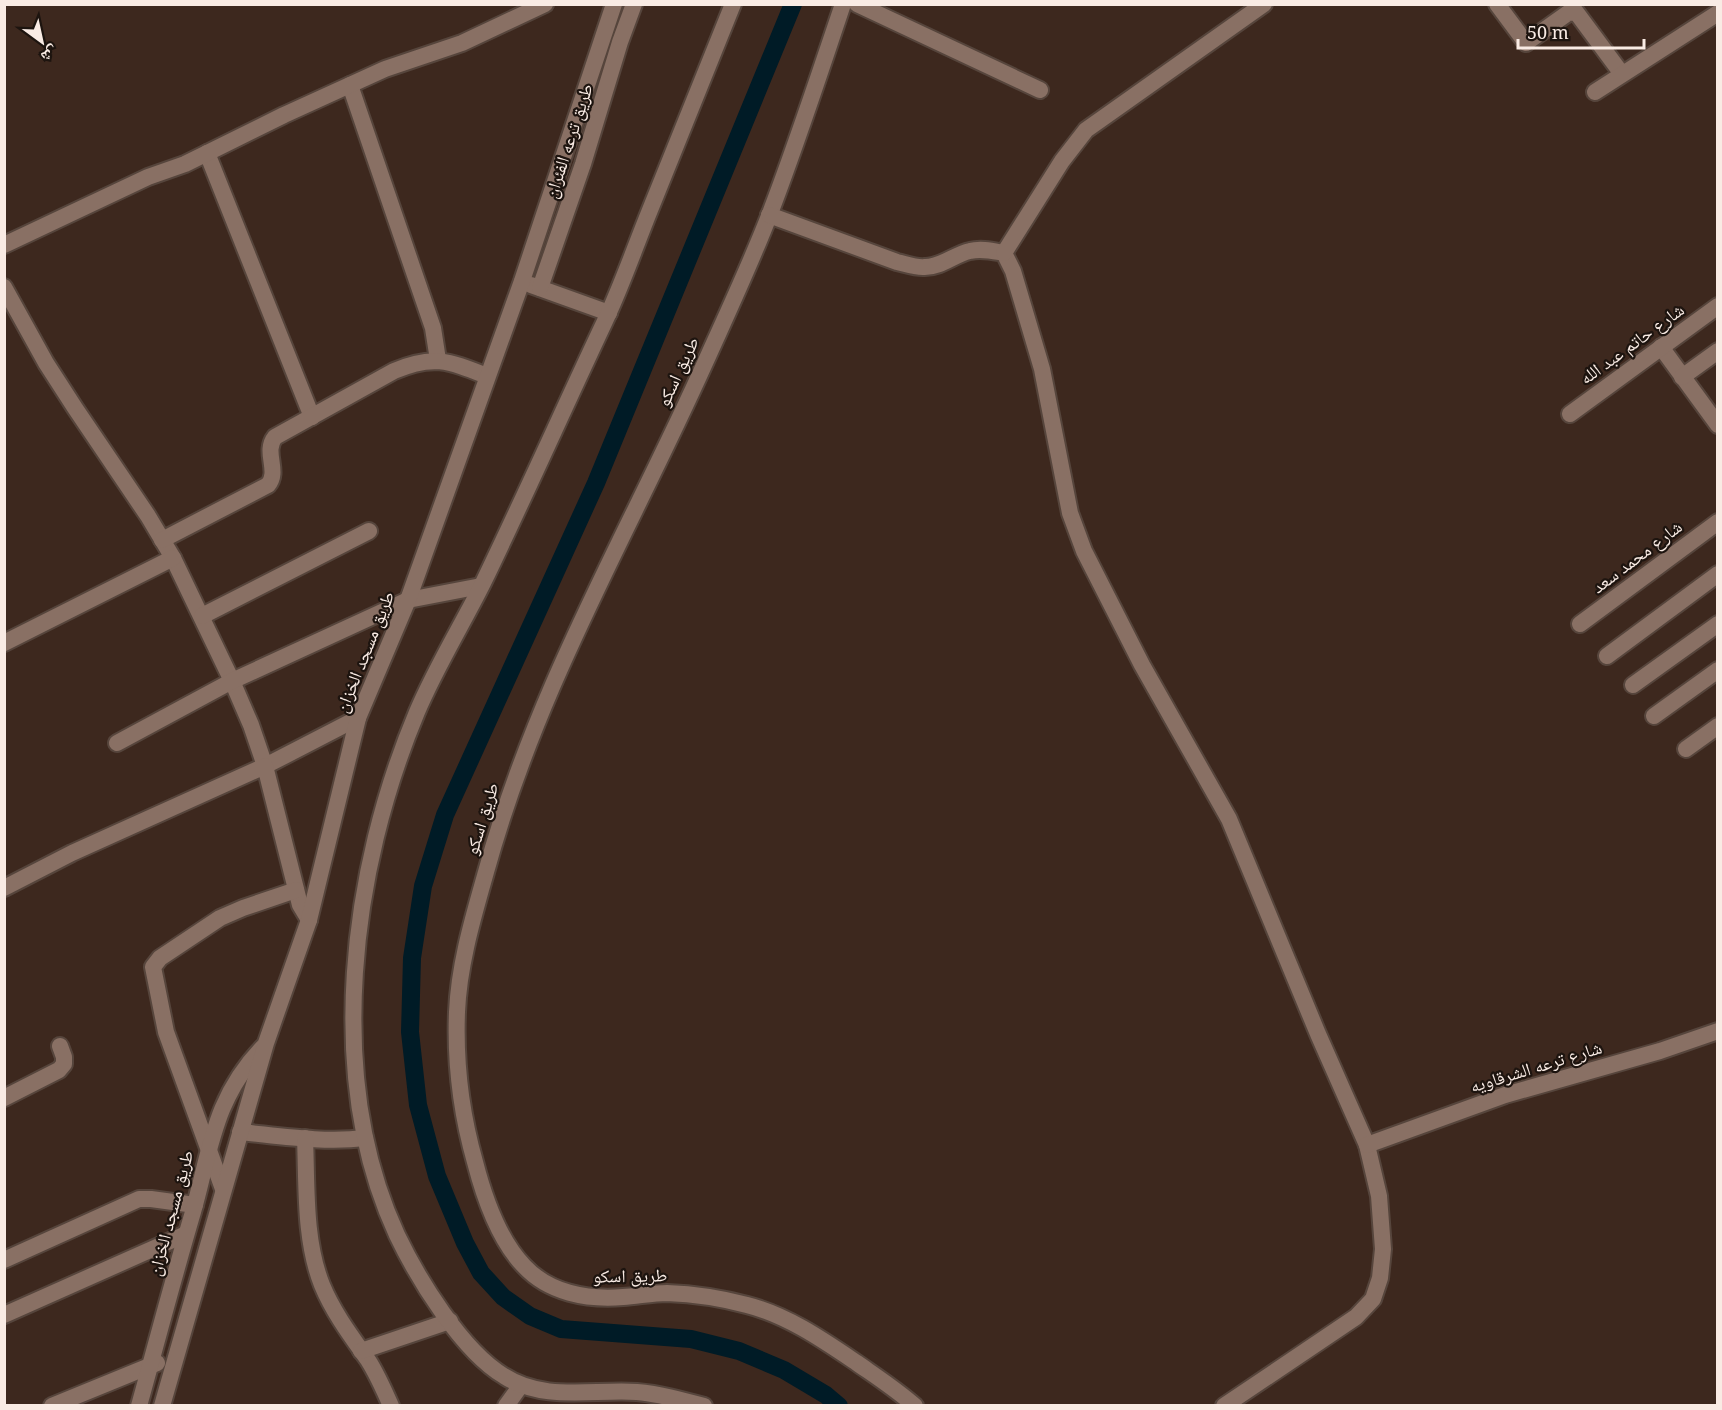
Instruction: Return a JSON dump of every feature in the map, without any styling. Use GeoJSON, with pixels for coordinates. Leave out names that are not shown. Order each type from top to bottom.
{"type":"FeatureCollection","features":[{"type":"Feature","properties":{"kind":"street"},"geometry":{"type":"LineString","coordinates":[[4,245],[148,177],[186,164],[385,69],[462,43],[546,4]]}},
{"type":"Feature","properties":{"kind":"street","name":"طريق ترعه الفئران"},"geometry":{"type":"LineString","coordinates":[[522,281],[614,4]]}},
{"type":"Feature","properties":{"kind":"street","name":"طريق ترعه الفئران"},"geometry":{"type":"LineString","coordinates":[[540,288],[586,155],[620,42],[634,4]]}},
{"type":"Feature","properties":{"kind":"street"},"geometry":{"type":"LineString","coordinates":[[704,1406],[641,1392],[546,1399],[505,1378],[491,1367],[450,1321],[426,1288],[402,1244],[375,1178],[365,1138],[358,1091],[355,995],[363,911],[373,852],[399,759],[416,714],[436,670],[481,586],[609,313],[733,4]]}},
{"type":"Feature","properties":{"kind":"street","name":"طريق اسكو"},"geometry":{"type":"LineString","coordinates":[[843,4],[769,215],[703,368],[567,652],[516,774],[497,832],[465,950],[457,1009],[458,1069],[465,1129],[481,1187],[513,1254],[527,1270],[544,1283],[564,1292],[584,1296],[617,1298],[662,1293],[707,1296],[751,1306],[793,1322],[895,1389],[915,1406]]}},
{"type":"Feature","properties":{"kind":"street"},"geometry":{"type":"LineString","coordinates":[[856,4],[1040,90]]}},
{"type":"Feature","properties":{"kind":"street"},"geometry":{"type":"LineString","coordinates":[[1004,253],[1062,161],[1086,130],[1264,4]]}},
{"type":"Feature","properties":{"kind":"street"},"geometry":{"type":"LineString","coordinates":[[1497,4],[1526,43],[1568,13],[1573,11],[1578,13],[1622,74]]}},
{"type":"Feature","properties":{"kind":"street"},"geometry":{"type":"LineString","coordinates":[[1595,92],[1718,12]]}},
{"type":"Feature","properties":{"kind":"street"},"geometry":{"type":"LineString","coordinates":[[350,85],[433,328],[438,360]]}},
{"type":"Feature","properties":{"kind":"street"},"geometry":{"type":"LineString","coordinates":[[207,153],[312,417]]}},
{"type":"Feature","properties":{"kind":"street"},"geometry":{"type":"LineString","coordinates":[[769,215],[897,262],[917,267],[940,264],[970,251],[982,249],[1004,253]]}},
{"type":"Feature","properties":{"kind":"street"},"geometry":{"type":"LineString","coordinates":[[1004,253],[1013,271],[1042,369],[1070,513],[1084,551],[1142,666],[1229,819],[1367,1145],[1379,1196],[1383,1249],[1380,1278],[1373,1299],[1356,1317],[1224,1406]]}},
{"type":"Feature","properties":{"kind":"street"},"geometry":{"type":"LineString","coordinates":[[522,281],[609,313]]}},
{"type":"Feature","properties":{"kind":"street","name":"طريق مسجد الخزان"},"geometry":{"type":"LineString","coordinates":[[162,1406],[266,1043],[309,920],[358,718],[408,600],[522,281]]}},
{"type":"Feature","properties":{"kind":"street"},"geometry":{"type":"LineString","coordinates":[[4,287],[52,372],[173,558],[202,616],[251,725],[265,766],[300,905],[309,920]]}},
{"type":"Feature","properties":{"kind":"street","name":"شارع حاتم عبد الله"},"geometry":{"type":"LineString","coordinates":[[1570,414],[1718,306]]}},
{"type":"Feature","properties":{"kind":"street"},"geometry":{"type":"LineString","coordinates":[[1661,347],[1718,425]]}},
{"type":"Feature","properties":{"kind":"street"},"geometry":{"type":"LineString","coordinates":[[1682,377],[1718,351]]}},
{"type":"Feature","properties":{"kind":"street"},"geometry":{"type":"LineString","coordinates":[[162,540],[268,485],[273,476],[269,448],[271,442],[280,433],[394,371],[411,364],[438,360],[488,376]]}},
{"type":"Feature","properties":{"kind":"street","name":"شارع محمد سعد"},"geometry":{"type":"LineString","coordinates":[[1580,624],[1718,522]]}},
{"type":"Feature","properties":{"kind":"street"},"geometry":{"type":"LineString","coordinates":[[202,616],[369,531]]}},
{"type":"Feature","properties":{"kind":"street"},"geometry":{"type":"LineString","coordinates":[[4,643],[173,558]]}},
{"type":"Feature","properties":{"kind":"street"},"geometry":{"type":"LineString","coordinates":[[1607,656],[1718,574]]}},
{"type":"Feature","properties":{"kind":"street"},"geometry":{"type":"LineString","coordinates":[[117,743],[232,681],[408,600],[481,586]]}},
{"type":"Feature","properties":{"kind":"street"},"geometry":{"type":"LineString","coordinates":[[1634,685],[1718,624]]}},
{"type":"Feature","properties":{"kind":"street"},"geometry":{"type":"LineString","coordinates":[[1654,716],[1718,670]]}},
{"type":"Feature","properties":{"kind":"street"},"geometry":{"type":"LineString","coordinates":[[4,888],[72,853],[265,766],[358,718]]}},
{"type":"Feature","properties":{"kind":"street"},"geometry":{"type":"LineString","coordinates":[[1686,749],[1717,728]]}},
{"type":"Feature","properties":{"kind":"street"},"geometry":{"type":"LineString","coordinates":[[223,1190],[166,1032],[153,967],[160,958],[220,918],[296,890]]}},
{"type":"Feature","properties":{"kind":"street","name":"شارع ترعه الشرقاويه"},"geometry":{"type":"LineString","coordinates":[[1367,1145],[1505,1095],[1660,1051],[1718,1031]]}},
{"type":"Feature","properties":{"kind":"street","name":"طريق مسجد الخزان"},"geometry":{"type":"LineString","coordinates":[[139,1406],[195,1204],[213,1129],[229,1092],[246,1066],[266,1043]]}},
{"type":"Feature","properties":{"kind":"street"},"geometry":{"type":"LineString","coordinates":[[4,1098],[59,1070],[64,1064],[60,1046]]}},
{"type":"Feature","properties":{"kind":"street"},"geometry":{"type":"LineString","coordinates":[[240,1132],[305,1138],[352,1140],[365,1138]]}},
{"type":"Feature","properties":{"kind":"street"},"geometry":{"type":"LineString","coordinates":[[305,1138],[307,1202],[318,1275],[354,1342],[369,1361],[391,1406]]}},
{"type":"Feature","properties":{"kind":"street"},"geometry":{"type":"LineString","coordinates":[[4,1260],[139,1199],[195,1204]]}},
{"type":"Feature","properties":{"kind":"street"},"geometry":{"type":"LineString","coordinates":[[4,1315],[186,1234]]}},
{"type":"Feature","properties":{"kind":"street"},"geometry":{"type":"LineString","coordinates":[[361,1351],[450,1321]]}},
{"type":"Feature","properties":{"kind":"street"},"geometry":{"type":"LineString","coordinates":[[52,1406],[176,1355]]}},
{"type":"Feature","properties":{"kind":"street"},"geometry":{"type":"LineString","coordinates":[[506,1406],[521,1385]]}},
{"type":"Feature","properties":{"kind":"waterway"},"geometry":{"type":"LineString","coordinates":[[793,4],[596,483],[445,815],[423,886],[412,958],[410,1032],[418,1105],[437,1176],[465,1243],[481,1273],[503,1297],[530,1316],[561,1329],[691,1339],[739,1351],[784,1370],[826,1395],[839,1406]]}}]}
